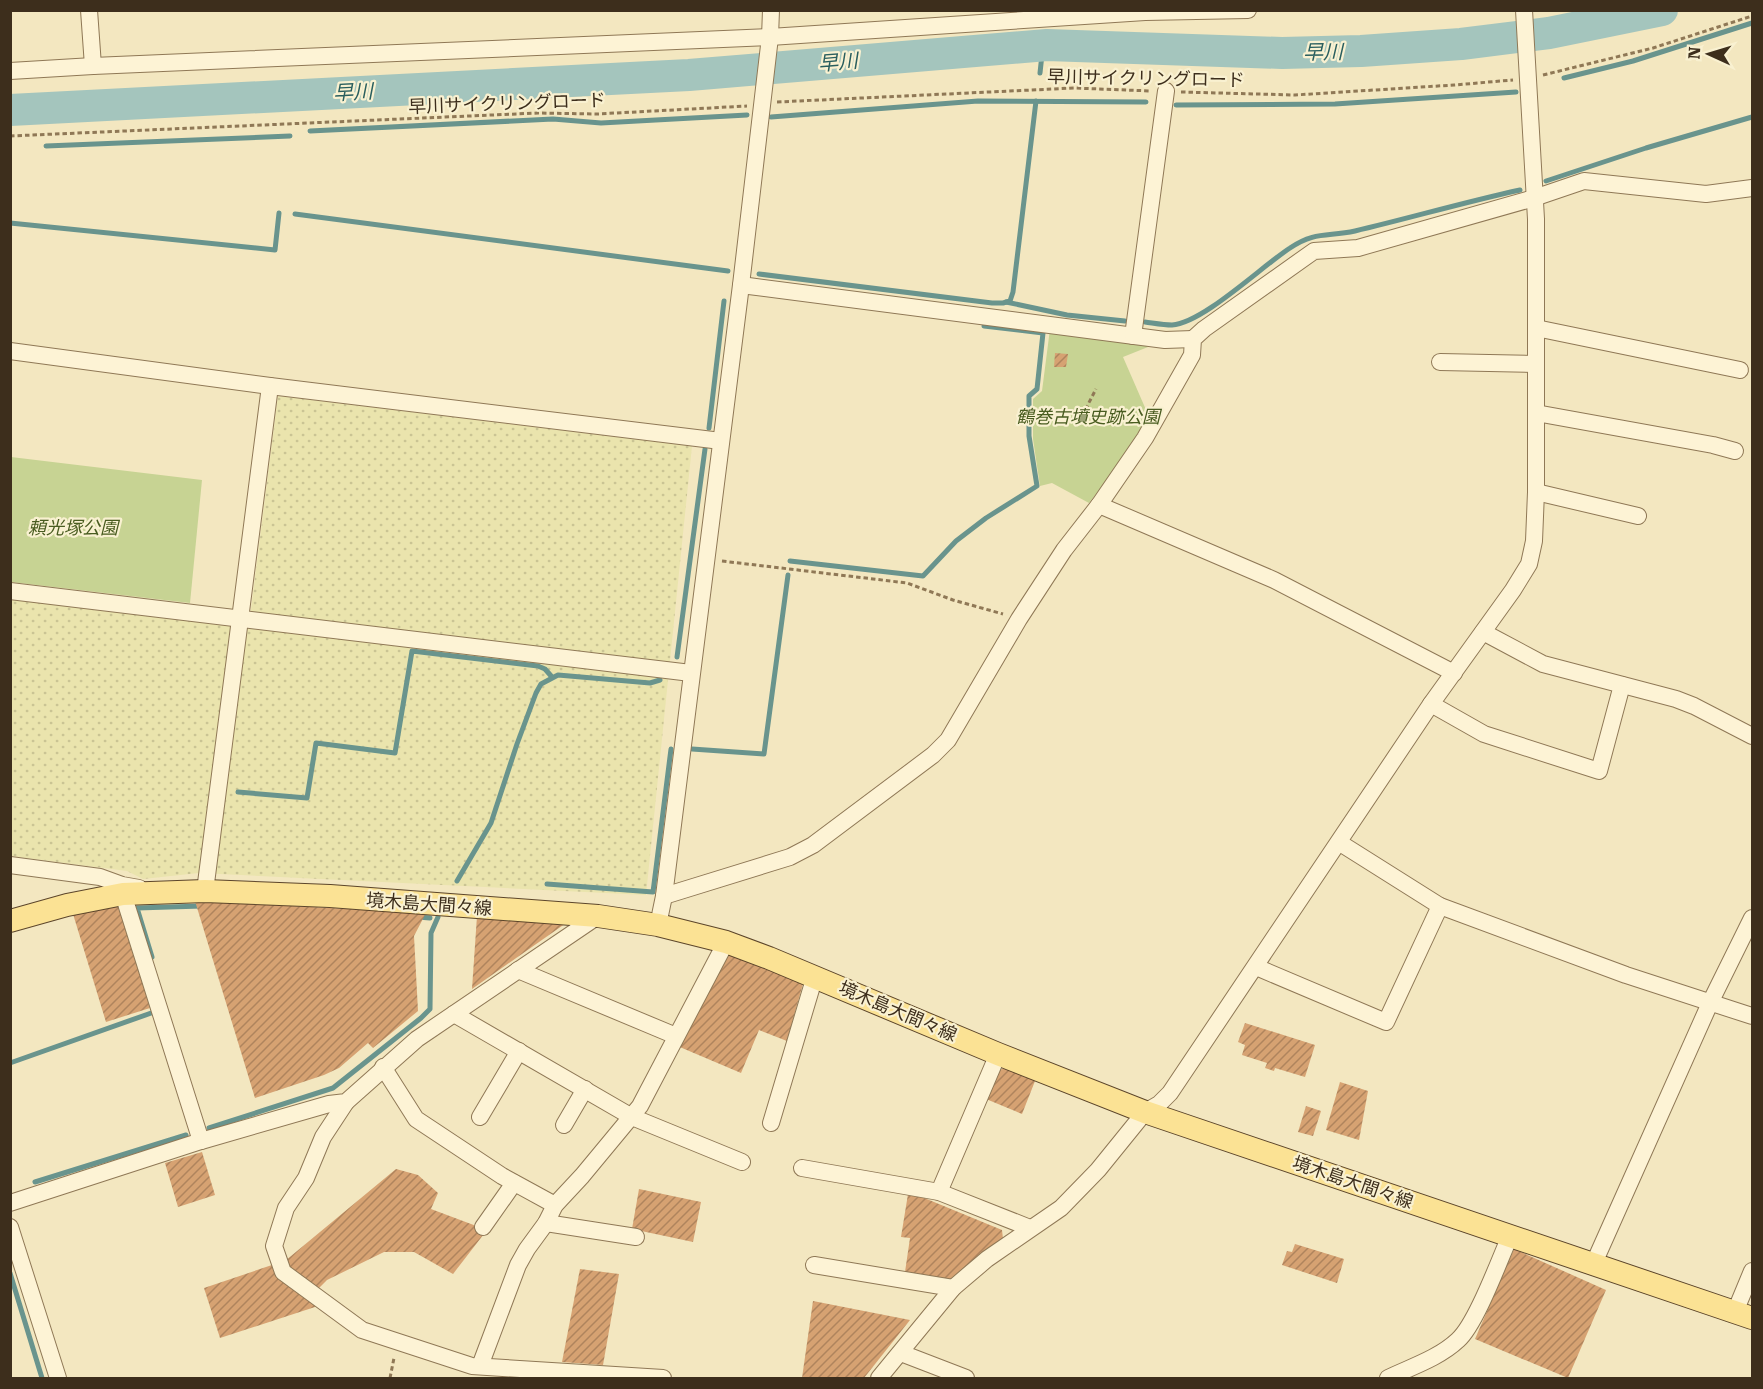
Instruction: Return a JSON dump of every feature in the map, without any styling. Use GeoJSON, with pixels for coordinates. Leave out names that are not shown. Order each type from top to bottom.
{"type":"FeatureCollection","features":[{"type":"Feature","properties":{"kind":"main road","name":"境木島大間々線"},"geometry":{"type":"LineString","coordinates":[[10,921],[67,905],[123,894],[205,891],[330,896],[598,916],[658,925],[726,942],[815,976],[998,1054],[1145,1112],[1744,1315]]}},
{"type":"Feature","properties":{"kind":"street"},"geometry":{"type":"LineString","coordinates":[[89,10],[93,66]]}},
{"type":"Feature","properties":{"kind":"street"},"geometry":{"type":"LineString","coordinates":[[658,925],[664,896],[741,285],[763,102],[771,10]]}},
{"type":"Feature","properties":{"kind":"street"},"geometry":{"type":"LineString","coordinates":[[10,71],[769,41],[1145,12],[1248,10]]}},
{"type":"Feature","properties":{"kind":"street"},"geometry":{"type":"LineString","coordinates":[[879,1378],[953,1288],[987,1259],[1061,1208],[1098,1170],[1145,1112],[1159,1104],[1170,1093],[1340,843],[1431,704],[1528,564],[1534,541],[1536,492],[1536,219],[1524,10]]}},
{"type":"Feature","properties":{"kind":"street"},"geometry":{"type":"LineString","coordinates":[[1133,336],[1166,91]]}},
{"type":"Feature","properties":{"kind":"street"},"geometry":{"type":"LineString","coordinates":[[741,285],[1165,340],[1193,339],[1314,251],[1358,248],[1584,182],[1706,194],[1752,188]]}},
{"type":"Feature","properties":{"kind":"street"},"geometry":{"type":"LineString","coordinates":[[1536,328],[1740,370]]}},
{"type":"Feature","properties":{"kind":"street"},"geometry":{"type":"LineString","coordinates":[[664,896],[789,857],[813,845],[933,755],[948,740],[1019,619],[1064,550],[1099,505],[1145,438],[1192,356],[1193,339]]}},
{"type":"Feature","properties":{"kind":"street"},"geometry":{"type":"LineString","coordinates":[[10,351],[270,386],[721,441]]}},
{"type":"Feature","properties":{"kind":"street"},"geometry":{"type":"LineString","coordinates":[[1440,362],[1536,364]]}},
{"type":"Feature","properties":{"kind":"street"},"geometry":{"type":"LineString","coordinates":[[205,891],[270,386]]}},
{"type":"Feature","properties":{"kind":"street"},"geometry":{"type":"LineString","coordinates":[[1536,413],[1735,451]]}},
{"type":"Feature","properties":{"kind":"street"},"geometry":{"type":"LineString","coordinates":[[1536,492],[1638,516]]}},
{"type":"Feature","properties":{"kind":"street"},"geometry":{"type":"LineString","coordinates":[[1099,505],[1275,580],[1454,672]]}},
{"type":"Feature","properties":{"kind":"street"},"geometry":{"type":"LineString","coordinates":[[10,591],[691,673]]}},
{"type":"Feature","properties":{"kind":"street"},"geometry":{"type":"LineString","coordinates":[[1483,632],[1543,664],[1695,706],[1752,736]]}},
{"type":"Feature","properties":{"kind":"street"},"geometry":{"type":"LineString","coordinates":[[1431,704],[1484,734],[1599,771],[1622,685]]}},
{"type":"Feature","properties":{"kind":"street"},"geometry":{"type":"LineString","coordinates":[[1340,843],[1440,906],[1528,940],[1710,1004],[1752,1016]]}},
{"type":"Feature","properties":{"kind":"street"},"geometry":{"type":"LineString","coordinates":[[10,865],[100,877],[122,885],[158,891]]}},
{"type":"Feature","properties":{"kind":"street"},"geometry":{"type":"LineString","coordinates":[[123,894],[201,1141]]}},
{"type":"Feature","properties":{"kind":"street"},"geometry":{"type":"LineString","coordinates":[[1256,967],[1386,1022],[1440,906]]}},
{"type":"Feature","properties":{"kind":"street"},"geometry":{"type":"LineString","coordinates":[[598,916],[417,1039],[346,1102],[323,1137],[306,1178],[286,1208],[274,1246],[283,1272],[362,1330],[473,1370],[663,1378]]}},
{"type":"Feature","properties":{"kind":"street"},"geometry":{"type":"LineString","coordinates":[[1594,1263],[1710,1004],[1752,918]]}},
{"type":"Feature","properties":{"kind":"street"},"geometry":{"type":"LineString","coordinates":[[473,1370],[518,1264],[546,1223],[555,1205],[640,1107],[726,942]]}},
{"type":"Feature","properties":{"kind":"street"},"geometry":{"type":"LineString","coordinates":[[518,970],[676,1036]]}},
{"type":"Feature","properties":{"kind":"street"},"geometry":{"type":"LineString","coordinates":[[771,1123],[815,976]]}},
{"type":"Feature","properties":{"kind":"street"},"geometry":{"type":"LineString","coordinates":[[454,1014],[632,1117],[742,1162]]}},
{"type":"Feature","properties":{"kind":"street"},"geometry":{"type":"LineString","coordinates":[[480,1117],[519,1051]]}},
{"type":"Feature","properties":{"kind":"street"},"geometry":{"type":"LineString","coordinates":[[939,1192],[998,1054]]}},
{"type":"Feature","properties":{"kind":"street"},"geometry":{"type":"LineString","coordinates":[[383,1068],[416,1119],[514,1183],[555,1205]]}},
{"type":"Feature","properties":{"kind":"street"},"geometry":{"type":"LineString","coordinates":[[564,1125],[585,1089]]}},
{"type":"Feature","properties":{"kind":"street"},"geometry":{"type":"LineString","coordinates":[[10,1203],[201,1141],[329,1104],[346,1102]]}},
{"type":"Feature","properties":{"kind":"street"},"geometry":{"type":"LineString","coordinates":[[802,1168],[939,1192],[1030,1228]]}},
{"type":"Feature","properties":{"kind":"street"},"geometry":{"type":"LineString","coordinates":[[483,1227],[514,1183]]}},
{"type":"Feature","properties":{"kind":"street"},"geometry":{"type":"LineString","coordinates":[[546,1223],[636,1237]]}},
{"type":"Feature","properties":{"kind":"street"},"geometry":{"type":"LineString","coordinates":[[10,1227],[58,1378]]}},
{"type":"Feature","properties":{"kind":"street"},"geometry":{"type":"LineString","coordinates":[[1388,1378],[1448,1349],[1460,1339],[1470,1324],[1510,1236]]}},
{"type":"Feature","properties":{"kind":"street"},"geometry":{"type":"LineString","coordinates":[[814,1265],[953,1288]]}},
{"type":"Feature","properties":{"kind":"street"},"geometry":{"type":"LineString","coordinates":[[1744,1315],[1752,1271]]}},
{"type":"Feature","properties":{"kind":"street"},"geometry":{"type":"LineString","coordinates":[[901,1353],[966,1378]]}},
{"type":"Feature","properties":{"kind":"path","name":"早川サイクリングロード"},"geometry":{"type":"LineString","coordinates":[[10,136],[538,113],[608,113],[763,102],[1074,88],[1295,95],[1454,86],[1527,76],[1653,48],[1752,16]]}},
{"type":"Feature","properties":{"kind":"path"},"geometry":{"type":"LineString","coordinates":[[1082,416],[1096,389]]}},
{"type":"Feature","properties":{"kind":"path"},"geometry":{"type":"LineString","coordinates":[[707,559],[907,583],[953,600],[1019,619]]}},
{"type":"Feature","properties":{"kind":"path"},"geometry":{"type":"LineString","coordinates":[[390,1378],[398,1342]]}},
{"type":"Feature","properties":{"kind":"shaded area"},"geometry":{"type":"Polygon","coordinates":[[[278,396],[692,446],[646,895],[199,873],[143,879],[127,871],[11,856],[11,598],[249,625],[278,396]]]}},
{"type":"Feature","properties":{"kind":"green space","name":"鶴巻古墳史跡公園"},"geometry":{"type":"Polygon","coordinates":[[[1050,329],[1153,345],[1123,357],[1150,419],[1089,503],[1052,483],[1040,486],[1033,439],[1033,399],[1042,391],[1050,329]]]}},
{"type":"Feature","properties":{"kind":"green space","name":"頼光塚公園"},"geometry":{"type":"Polygon","coordinates":[[[11,457],[202,480],[190,603],[11,582],[11,457]]]}},
{"type":"Feature","properties":{"kind":"building"},"geometry":{"type":"Polygon","coordinates":[[[1055,353],[1068,354],[1066,367],[1054,367],[1055,353]]]}},
{"type":"Feature","properties":{"kind":"building"},"geometry":{"type":"Polygon","coordinates":[[[195,901],[426,913],[414,936],[418,1011],[373,1048],[368,1043],[339,1068],[255,1098],[195,901]]]}},
{"type":"Feature","properties":{"kind":"building"},"geometry":{"type":"Polygon","coordinates":[[[120,905],[150,1008],[106,1022],[73,914],[120,905]]]}},
{"type":"Feature","properties":{"kind":"building"},"geometry":{"type":"Polygon","coordinates":[[[477,916],[569,921],[472,989],[477,916]]]}},
{"type":"Feature","properties":{"kind":"building"},"geometry":{"type":"Polygon","coordinates":[[[727,952],[804,980],[787,1041],[759,1030],[741,1073],[675,1045],[727,952]]]}},
{"type":"Feature","properties":{"kind":"building"},"geometry":{"type":"Polygon","coordinates":[[[1245,1023],[1315,1045],[1305,1077],[1275,1068],[1274,1071],[1265,1068],[1267,1063],[1242,1055],[1245,1045],[1238,1042],[1245,1023]]]}},
{"type":"Feature","properties":{"kind":"building"},"geometry":{"type":"Polygon","coordinates":[[[1011,1065],[1037,1076],[1022,1114],[986,1099],[998,1071],[1011,1065]]]}},
{"type":"Feature","properties":{"kind":"building"},"geometry":{"type":"Polygon","coordinates":[[[1340,1082],[1368,1091],[1359,1140],[1326,1130],[1340,1082]]]}},
{"type":"Feature","properties":{"kind":"building"},"geometry":{"type":"Polygon","coordinates":[[[1306,1106],[1321,1111],[1313,1136],[1298,1132],[1306,1106]]]}},
{"type":"Feature","properties":{"kind":"building"},"geometry":{"type":"Polygon","coordinates":[[[202,1152],[215,1195],[178,1207],[165,1163],[202,1152]]]}},
{"type":"Feature","properties":{"kind":"building"},"geometry":{"type":"Polygon","coordinates":[[[396,1169],[418,1175],[438,1193],[431,1209],[487,1230],[453,1274],[414,1252],[384,1252],[327,1280],[317,1290],[286,1264],[285,1261],[396,1169]]]}},
{"type":"Feature","properties":{"kind":"building"},"geometry":{"type":"Polygon","coordinates":[[[639,1189],[701,1202],[693,1242],[632,1229],[639,1189]]]}},
{"type":"Feature","properties":{"kind":"building"},"geometry":{"type":"Polygon","coordinates":[[[908,1194],[917,1195],[1002,1230],[1003,1239],[950,1279],[905,1272],[910,1238],[901,1237],[908,1194]]]}},
{"type":"Feature","properties":{"kind":"building"},"geometry":{"type":"Polygon","coordinates":[[[1295,1244],[1344,1259],[1337,1283],[1282,1265],[1287,1251],[1292,1252],[1295,1244]]]}},
{"type":"Feature","properties":{"kind":"building"},"geometry":{"type":"Polygon","coordinates":[[[1514,1249],[1606,1290],[1568,1378],[1475,1339],[1514,1249]]]}},
{"type":"Feature","properties":{"kind":"building"},"geometry":{"type":"Polygon","coordinates":[[[272,1265],[318,1306],[220,1338],[204,1288],[272,1265]]]}},
{"type":"Feature","properties":{"kind":"building"},"geometry":{"type":"Polygon","coordinates":[[[580,1269],[619,1274],[603,1365],[562,1362],[580,1269]]]}},
{"type":"Feature","properties":{"kind":"building"},"geometry":{"type":"Polygon","coordinates":[[[813,1301],[910,1320],[864,1378],[802,1378],[813,1301]]]}},
{"type":"Feature","properties":{"kind":"waterway","name":"早川"},"geometry":{"type":"LineString","coordinates":[[10,110],[689,75],[1047,45],[1282,53],[1361,51],[1461,44],[1549,33],[1662,10]]}},
{"type":"Feature","properties":{"kind":"waterway"},"geometry":{"type":"LineString","coordinates":[[1564,78],[1633,61],[1752,23]]}},
{"type":"Feature","properties":{"kind":"waterway"},"geometry":{"type":"LineString","coordinates":[[1040,73],[1043,45]]}},
{"type":"Feature","properties":{"kind":"waterway"},"geometry":{"type":"LineString","coordinates":[[1176,105],[1335,104],[1516,92]]}},
{"type":"Feature","properties":{"kind":"waterway"},"geometry":{"type":"LineString","coordinates":[[771,117],[978,101],[1146,102]]}},
{"type":"Feature","properties":{"kind":"waterway"},"geometry":{"type":"LineString","coordinates":[[759,274],[992,303],[1010,301],[1013,292],[1036,101]]}},
{"type":"Feature","properties":{"kind":"waterway"},"geometry":{"type":"LineString","coordinates":[[310,131],[553,119],[601,123],[747,115]]}},
{"type":"Feature","properties":{"kind":"waterway"},"geometry":{"type":"LineString","coordinates":[[1546,181],[1646,148],[1752,117]]}},
{"type":"Feature","properties":{"kind":"waterway"},"geometry":{"type":"LineString","coordinates":[[46,146],[290,136]]}},
{"type":"Feature","properties":{"kind":"waterway"},"geometry":{"type":"LineString","coordinates":[[1145,322],[1172,325],[1200,315],[1278,256],[1307,239],[1355,231],[1520,190]]}},
{"type":"Feature","properties":{"kind":"waterway"},"geometry":{"type":"LineString","coordinates":[[10,223],[275,250],[279,213]]}},
{"type":"Feature","properties":{"kind":"waterway"},"geometry":{"type":"LineString","coordinates":[[295,214],[728,271]]}},
{"type":"Feature","properties":{"kind":"waterway"},"geometry":{"type":"LineString","coordinates":[[709,428],[724,301]]}},
{"type":"Feature","properties":{"kind":"waterway"},"geometry":{"type":"LineString","coordinates":[[1006,302],[1067,315],[1125,321]]}},
{"type":"Feature","properties":{"kind":"waterway"},"geometry":{"type":"LineString","coordinates":[[790,561],[923,576],[956,541],[986,518],[1037,486],[1029,436],[1029,396],[1037,389],[1043,333],[984,326]]}},
{"type":"Feature","properties":{"kind":"waterway"},"geometry":{"type":"LineString","coordinates":[[677,657],[705,449]]}},
{"type":"Feature","properties":{"kind":"waterway"},"geometry":{"type":"LineString","coordinates":[[692,749],[764,754],[788,575]]}},
{"type":"Feature","properties":{"kind":"waterway"},"geometry":{"type":"LineString","coordinates":[[238,792],[307,798],[316,743],[395,753],[412,651],[538,666],[545,669],[552,677]]}},
{"type":"Feature","properties":{"kind":"waterway"},"geometry":{"type":"LineString","coordinates":[[457,881],[491,823],[517,744],[541,684],[558,675],[650,683],[660,680]]}},
{"type":"Feature","properties":{"kind":"waterway"},"geometry":{"type":"LineString","coordinates":[[547,884],[653,892],[671,749]]}},
{"type":"Feature","properties":{"kind":"waterway"},"geometry":{"type":"LineString","coordinates":[[152,957],[137,908],[202,906]]}},
{"type":"Feature","properties":{"kind":"waterway"},"geometry":{"type":"LineString","coordinates":[[418,917],[430,918]]}},
{"type":"Feature","properties":{"kind":"waterway"},"geometry":{"type":"LineString","coordinates":[[209,1128],[333,1088],[421,1018],[430,1009],[431,933],[438,917]]}},
{"type":"Feature","properties":{"kind":"waterway"},"geometry":{"type":"LineString","coordinates":[[10,1063],[154,1012]]}},
{"type":"Feature","properties":{"kind":"waterway"},"geometry":{"type":"LineString","coordinates":[[35,1182],[186,1135]]}},
{"type":"Feature","properties":{"kind":"waterway"},"geometry":{"type":"LineString","coordinates":[[10,1273],[42,1378]]}}]}
